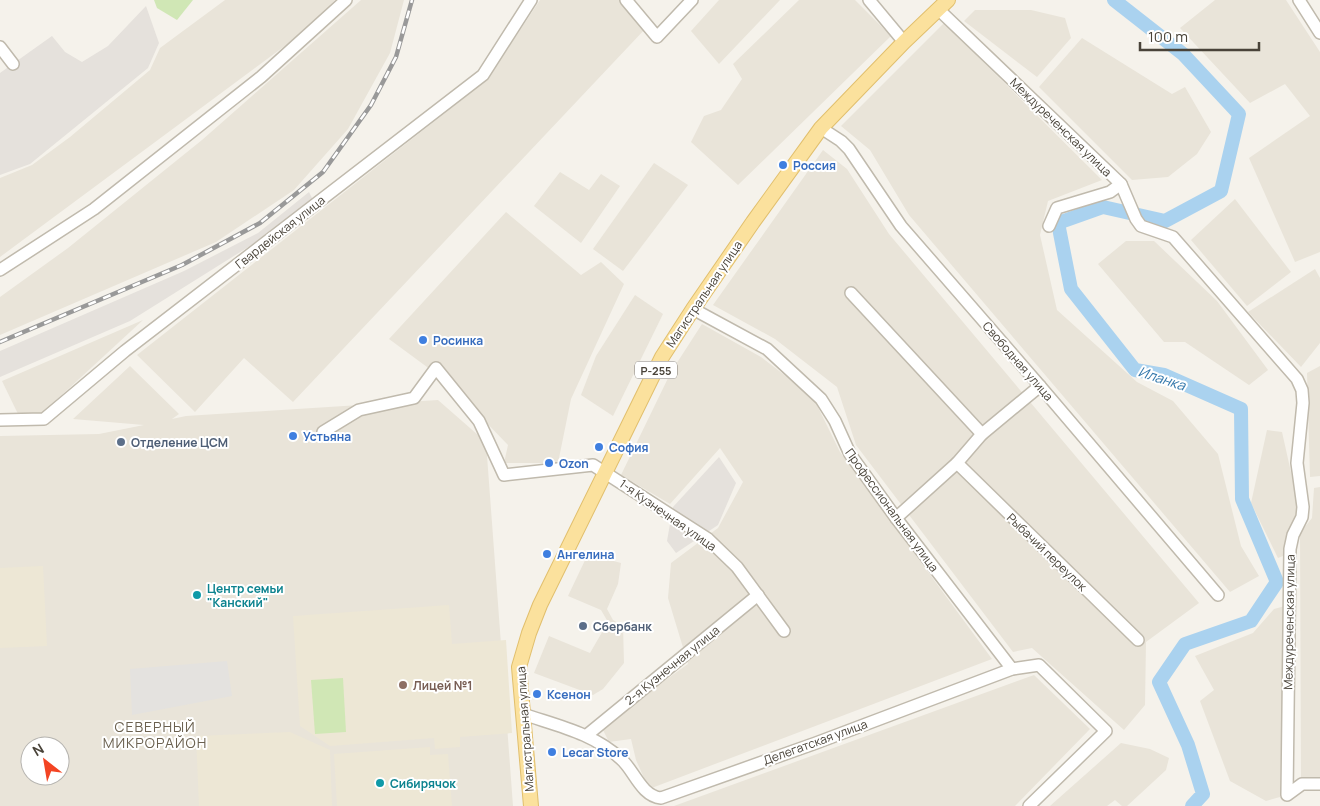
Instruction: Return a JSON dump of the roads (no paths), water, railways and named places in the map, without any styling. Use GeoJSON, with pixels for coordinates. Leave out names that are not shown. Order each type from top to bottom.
{"type":"FeatureCollection","features":[{"type":"Feature","properties":{"kind":"main road","name":"Магистральная улица"},"geometry":{"type":"LineString","coordinates":[[530,806],[519,667],[529,632],[540,605],[662,357],[753,222],[821,128],[943,4]]}},
{"type":"Feature","properties":{"kind":"street"},"geometry":{"type":"LineString","coordinates":[[0,270],[94,209],[261,77],[346,0]]}},
{"type":"Feature","properties":{"kind":"street","name":"Гвардейская улица"},"geometry":{"type":"LineString","coordinates":[[0,420],[44,419],[125,351],[483,75],[531,0]]}},
{"type":"Feature","properties":{"kind":"street"},"geometry":{"type":"LineString","coordinates":[[626,0],[657,37],[692,0]]}},
{"type":"Feature","properties":{"kind":"street"},"geometry":{"type":"LineString","coordinates":[[869,0],[904,42]]}},
{"type":"Feature","properties":{"kind":"street"},"geometry":{"type":"LineString","coordinates":[[1299,0],[1320,33]]}},
{"type":"Feature","properties":{"kind":"street","name":"Междуреченская улица"},"geometry":{"type":"LineString","coordinates":[[943,4],[1121,184],[1136,219],[1141,226],[1148,230],[1173,237],[1297,379],[1302,390],[1303,403],[1297,464],[1303,507],[1302,517],[1293,535],[1290,549],[1287,795],[1302,784],[1320,784]]}},
{"type":"Feature","properties":{"kind":"street"},"geometry":{"type":"LineString","coordinates":[[0,47],[13,64]]}},
{"type":"Feature","properties":{"kind":"street","name":"Свободная улица"},"geometry":{"type":"LineString","coordinates":[[821,128],[841,141],[849,149],[901,226],[1218,595]]}},
{"type":"Feature","properties":{"kind":"street","name":"Междуреченская улица"},"geometry":{"type":"LineString","coordinates":[[1049,226],[1057,208],[1110,192],[1121,184]]}},
{"type":"Feature","properties":{"kind":"street"},"geometry":{"type":"LineString","coordinates":[[851,293],[982,434]]}},
{"type":"Feature","properties":{"kind":"street","name":"Профессиональная улица"},"geometry":{"type":"LineString","coordinates":[[694,309],[767,349],[821,399],[835,421],[850,454],[896,518],[1012,669]]}},
{"type":"Feature","properties":{"kind":"street","name":"1-я Кузнечная улица"},"geometry":{"type":"LineString","coordinates":[[323,432],[359,410],[414,398],[436,368],[479,421],[504,475],[593,465],[708,540],[737,567],[784,631]]}},
{"type":"Feature","properties":{"kind":"street"},"geometry":{"type":"LineString","coordinates":[[896,518],[957,463],[982,434],[1040,386]]}},
{"type":"Feature","properties":{"kind":"street","name":"Рыбачий переулок"},"geometry":{"type":"LineString","coordinates":[[957,463],[1138,640]]}},
{"type":"Feature","properties":{"kind":"street","name":"2-я Кузнечная улица"},"geometry":{"type":"LineString","coordinates":[[587,735],[758,595]]}},
{"type":"Feature","properties":{"kind":"street","name":"Делегатская улица"},"geometry":{"type":"LineString","coordinates":[[523,714],[587,735],[615,753],[625,762],[653,802],[1012,669],[1039,665],[1106,730],[1028,806]]}},
{"type":"Feature","properties":{"kind":"waterway","name":"Иланка"},"geometry":{"type":"LineString","coordinates":[[1114,0],[1183,54],[1239,114],[1221,191],[1165,221],[1103,207],[1058,223],[1071,289],[1135,370],[1164,375],[1241,409],[1242,499],[1277,582],[1251,621],[1185,644],[1159,682],[1188,745],[1203,794],[1192,806]]}},
{"type":"Feature","properties":{"kind":"railway"},"geometry":{"type":"LineString","coordinates":[[0,342],[182,265],[260,223],[323,172],[371,105],[396,57],[412,0]]}},
{"type":"Feature","properties":{"kind":"place","name":"Россия"},"geometry":{"type":"Point","coordinates":[783,165]}},
{"type":"Feature","properties":{"kind":"place","name":"Росинка"},"geometry":{"type":"Point","coordinates":[423,340]}},
{"type":"Feature","properties":{"kind":"place","name":"Устьяна"},"geometry":{"type":"Point","coordinates":[293,436]}},
{"type":"Feature","properties":{"kind":"place","name":"Отделение ЦСМ"},"geometry":{"type":"Point","coordinates":[121,442]}},
{"type":"Feature","properties":{"kind":"place","name":"София"},"geometry":{"type":"Point","coordinates":[599,447]}},
{"type":"Feature","properties":{"kind":"place","name":"Ozon"},"geometry":{"type":"Point","coordinates":[549,463]}},
{"type":"Feature","properties":{"kind":"place","name":"Ангелина"},"geometry":{"type":"Point","coordinates":[547,554]}},
{"type":"Feature","properties":{"kind":"place","name":"Центр семьи \"Канский\""},"geometry":{"type":"Point","coordinates":[197,595]}},
{"type":"Feature","properties":{"kind":"place","name":"Сбербанк"},"geometry":{"type":"Point","coordinates":[583,626]}},
{"type":"Feature","properties":{"kind":"place","name":"Лицей №1"},"geometry":{"type":"Point","coordinates":[403,685]}},
{"type":"Feature","properties":{"kind":"place","name":"Ксенон"},"geometry":{"type":"Point","coordinates":[537,694]}},
{"type":"Feature","properties":{"kind":"place","name":"Lecar Store"},"geometry":{"type":"Point","coordinates":[552,752]}},
{"type":"Feature","properties":{"kind":"place","name":"Сибирячок"},"geometry":{"type":"Point","coordinates":[380,783]}},
{"type":"Feature","properties":{"kind":"district","name":"СЕВЕРНЫЙ МИКРОРАЙОН"},"geometry":{"type":"Point","coordinates":[155,734]}}]}
